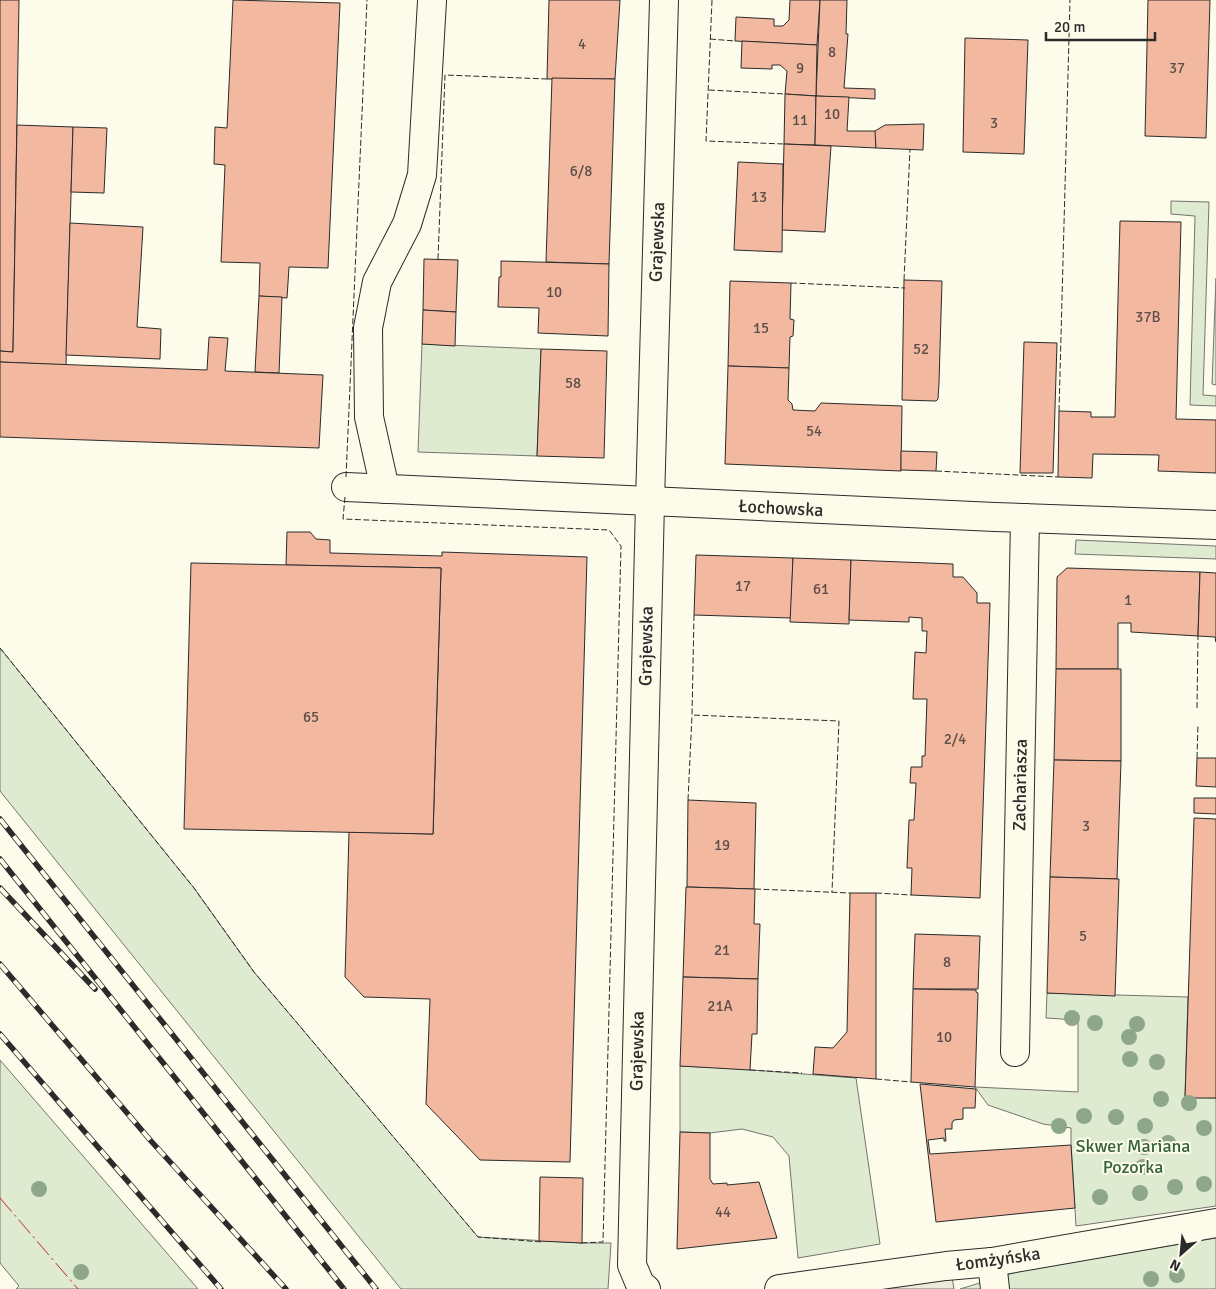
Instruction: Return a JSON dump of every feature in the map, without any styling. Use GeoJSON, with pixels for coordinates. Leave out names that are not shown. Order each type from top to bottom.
{"type":"FeatureCollection","features":[{"type":"Feature","properties":{"kind":"street","name":"Grajewska"},"geometry":{"type":"LineString","coordinates":[[646,1289],[640,1284],[632,1265],[664,0]]}},
{"type":"Feature","properties":{"kind":"street"},"geometry":{"type":"LineString","coordinates":[[385,489],[369,417],[368,328],[377,282],[407,224],[422,175],[432,1]]}},
{"type":"Feature","properties":{"kind":"street","name":"Łochowska"},"geometry":{"type":"LineString","coordinates":[[346,487],[650,502],[1216,525]]}},
{"type":"Feature","properties":{"kind":"street","name":"Zachariasza"},"geometry":{"type":"LineString","coordinates":[[1015,1052],[1025,518]]}},
{"type":"Feature","properties":{"kind":"street","name":"Łomżyńska"},"geometry":{"type":"LineString","coordinates":[[780,1289],[946,1266],[992,1262],[1216,1223]]}},
{"type":"Feature","properties":{"kind":"street"},"geometry":{"type":"LineString","coordinates":[[992,1262],[995,1289]]}},
{"type":"Feature","properties":{"kind":"green space"},"geometry":{"type":"Polygon","coordinates":[[[1171,201],[1209,202],[1203,395],[1216,396],[1216,406],[1190,405],[1195,216],[1171,214],[1171,201]]]}},
{"type":"Feature","properties":{"kind":"green space"},"geometry":{"type":"Polygon","coordinates":[[[1216,278],[1216,385],[1212,384],[1216,278]]]}},
{"type":"Feature","properties":{"kind":"green space"},"geometry":{"type":"Polygon","coordinates":[[[422,344],[541,349],[537,456],[418,452],[422,344]]]}},
{"type":"Feature","properties":{"kind":"green space"},"geometry":{"type":"Polygon","coordinates":[[[1076,540],[1216,546],[1216,559],[1075,554],[1076,540]]]}},
{"type":"Feature","properties":{"kind":"green space"},"geometry":{"type":"Polygon","coordinates":[[[0,648],[194,888],[254,972],[478,1237],[611,1243],[608,1289],[401,1289],[0,791],[0,648]]]}},
{"type":"Feature","properties":{"kind":"green space","name":"Skwer Mariana Pozorka"},"geometry":{"type":"Polygon","coordinates":[[[1047,993],[1188,997],[1185,1097],[1216,1098],[1216,1206],[1076,1226],[1071,1128],[1043,1124],[988,1105],[975,1087],[1078,1092],[1078,1020],[1046,1018],[1047,993]]]}},
{"type":"Feature","properties":{"kind":"green space"},"geometry":{"type":"Polygon","coordinates":[[[0,1060],[198,1289],[16,1289],[19,1286],[0,1263],[0,1060]]]}},
{"type":"Feature","properties":{"kind":"green space"},"geometry":{"type":"Polygon","coordinates":[[[680,1066],[856,1078],[880,1244],[798,1258],[789,1156],[773,1137],[742,1129],[710,1133],[680,1132],[680,1066]]]}},
{"type":"Feature","properties":{"kind":"green space"},"geometry":{"type":"Polygon","coordinates":[[[1216,1238],[1216,1289],[960,1289],[1019,1271],[1216,1238]]]}},
{"type":"Feature","properties":{"kind":"shaded area"},"geometry":{"type":"Polygon","coordinates":[[[952,1277],[954,1289],[855,1289],[952,1277]]]}},
{"type":"Feature","properties":{"kind":"building"},"geometry":{"type":"Polygon","coordinates":[[[0,0],[19,0],[13,352],[0,351],[0,0]]]}},
{"type":"Feature","properties":{"kind":"building"},"geometry":{"type":"Polygon","coordinates":[[[233,0],[340,3],[328,268],[289,267],[287,298],[259,296],[260,263],[221,262],[225,165],[214,164],[215,127],[227,128],[233,0]]]}},
{"type":"Feature","properties":{"kind":"building"},"geometry":{"type":"Polygon","coordinates":[[[549,0],[620,0],[615,79],[547,79],[549,0]]]}},
{"type":"Feature","properties":{"kind":"building"},"geometry":{"type":"Polygon","coordinates":[[[790,0],[820,0],[817,45],[735,41],[736,17],[774,19],[774,26],[783,26],[789,20],[790,0]]]}},
{"type":"Feature","properties":{"kind":"building"},"geometry":{"type":"Polygon","coordinates":[[[820,0],[847,0],[846,34],[848,34],[844,88],[875,89],[875,99],[816,96],[820,0]]]}},
{"type":"Feature","properties":{"kind":"building"},"geometry":{"type":"Polygon","coordinates":[[[1148,0],[1210,0],[1206,138],[1145,136],[1148,0]]]}},
{"type":"Feature","properties":{"kind":"building"},"geometry":{"type":"Polygon","coordinates":[[[965,38],[1028,40],[1024,154],[963,152],[965,38]]]}},
{"type":"Feature","properties":{"kind":"building"},"geometry":{"type":"Polygon","coordinates":[[[742,41],[817,45],[816,96],[785,94],[787,71],[780,65],[772,65],[772,69],[741,68],[742,41]]]}},
{"type":"Feature","properties":{"kind":"building"},"geometry":{"type":"Polygon","coordinates":[[[552,78],[615,79],[609,264],[546,262],[552,78]]]}},
{"type":"Feature","properties":{"kind":"building"},"geometry":{"type":"Polygon","coordinates":[[[785,94],[816,96],[815,145],[784,144],[785,94]]]}},
{"type":"Feature","properties":{"kind":"building"},"geometry":{"type":"Polygon","coordinates":[[[816,96],[849,97],[847,131],[876,131],[876,148],[815,145],[816,96]]]}},
{"type":"Feature","properties":{"kind":"building"},"geometry":{"type":"Polygon","coordinates":[[[924,124],[923,150],[876,148],[875,131],[885,125],[924,124]]]}},
{"type":"Feature","properties":{"kind":"building"},"geometry":{"type":"Polygon","coordinates":[[[17,125],[73,127],[66,365],[0,362],[0,351],[13,352],[17,125]]]}},
{"type":"Feature","properties":{"kind":"building"},"geometry":{"type":"Polygon","coordinates":[[[73,127],[107,128],[104,193],[71,192],[73,127]]]}},
{"type":"Feature","properties":{"kind":"building"},"geometry":{"type":"Polygon","coordinates":[[[784,144],[831,146],[825,232],[782,230],[784,144]]]}},
{"type":"Feature","properties":{"kind":"building"},"geometry":{"type":"Polygon","coordinates":[[[738,162],[783,164],[782,252],[734,250],[738,162]]]}},
{"type":"Feature","properties":{"kind":"building"},"geometry":{"type":"Polygon","coordinates":[[[1120,221],[1181,222],[1176,419],[1216,420],[1216,473],[1158,471],[1159,455],[1093,454],[1092,478],[1058,477],[1059,411],[1091,412],[1091,417],[1115,417],[1120,221]]]}},
{"type":"Feature","properties":{"kind":"building"},"geometry":{"type":"Polygon","coordinates":[[[70,223],[143,227],[137,327],[161,329],[160,359],[66,355],[70,223]]]}},
{"type":"Feature","properties":{"kind":"building"},"geometry":{"type":"Polygon","coordinates":[[[424,259],[458,260],[456,312],[423,310],[424,259]]]}},
{"type":"Feature","properties":{"kind":"building"},"geometry":{"type":"Polygon","coordinates":[[[501,261],[609,264],[608,336],[538,333],[539,308],[498,307],[501,261]]]}},
{"type":"Feature","properties":{"kind":"building"},"geometry":{"type":"Polygon","coordinates":[[[904,280],[942,281],[939,383],[938,399],[936,401],[902,400],[904,280]]]}},
{"type":"Feature","properties":{"kind":"building"},"geometry":{"type":"Polygon","coordinates":[[[730,281],[791,283],[790,319],[794,320],[793,336],[790,337],[789,368],[728,366],[730,281]]]}},
{"type":"Feature","properties":{"kind":"building"},"geometry":{"type":"Polygon","coordinates":[[[259,296],[282,297],[279,373],[255,372],[259,296]]]}},
{"type":"Feature","properties":{"kind":"building"},"geometry":{"type":"Polygon","coordinates":[[[423,310],[456,312],[455,346],[422,344],[423,310]]]}},
{"type":"Feature","properties":{"kind":"building"},"geometry":{"type":"Polygon","coordinates":[[[209,337],[228,338],[225,371],[323,375],[319,448],[0,437],[0,362],[207,370],[209,337]]]}},
{"type":"Feature","properties":{"kind":"building"},"geometry":{"type":"Polygon","coordinates":[[[1024,342],[1057,343],[1053,473],[1020,473],[1024,342]]]}},
{"type":"Feature","properties":{"kind":"building"},"geometry":{"type":"Polygon","coordinates":[[[541,349],[607,351],[604,458],[537,456],[541,349]]]}},
{"type":"Feature","properties":{"kind":"building"},"geometry":{"type":"Polygon","coordinates":[[[728,366],[789,368],[788,400],[792,404],[793,410],[815,411],[821,403],[902,406],[901,471],[725,464],[728,366]]]}},
{"type":"Feature","properties":{"kind":"building"},"geometry":{"type":"Polygon","coordinates":[[[901,451],[937,452],[936,471],[901,470],[901,451]]]}},
{"type":"Feature","properties":{"kind":"building"},"geometry":{"type":"Polygon","coordinates":[[[287,532],[310,532],[316,539],[330,540],[330,553],[442,556],[442,552],[587,557],[570,1162],[480,1160],[426,1104],[430,999],[364,997],[345,977],[349,832],[433,834],[441,568],[286,565],[287,532]]]}},
{"type":"Feature","properties":{"kind":"building"},"geometry":{"type":"Polygon","coordinates":[[[696,555],[793,558],[791,618],[694,615],[696,555]]]}},
{"type":"Feature","properties":{"kind":"building"},"geometry":{"type":"Polygon","coordinates":[[[793,558],[851,560],[849,624],[790,622],[793,558]]]}},
{"type":"Feature","properties":{"kind":"building"},"geometry":{"type":"Polygon","coordinates":[[[851,560],[953,564],[953,577],[963,577],[977,593],[977,603],[990,603],[980,898],[911,895],[912,868],[907,868],[909,820],[914,820],[916,783],[910,783],[911,767],[922,767],[922,756],[925,756],[927,699],[913,699],[915,652],[926,653],[927,631],[922,631],[922,618],[909,617],[909,622],[849,620],[851,560]]]}},
{"type":"Feature","properties":{"kind":"building"},"geometry":{"type":"Polygon","coordinates":[[[191,563],[441,568],[433,834],[184,829],[191,563]]]}},
{"type":"Feature","properties":{"kind":"building"},"geometry":{"type":"Polygon","coordinates":[[[1067,568],[1200,572],[1198,636],[1131,632],[1131,623],[1118,623],[1118,669],[1056,669],[1057,577],[1067,568]]]}},
{"type":"Feature","properties":{"kind":"building"},"geometry":{"type":"Polygon","coordinates":[[[1200,572],[1216,573],[1216,642],[1215,637],[1198,636],[1200,572]]]}},
{"type":"Feature","properties":{"kind":"building"},"geometry":{"type":"Polygon","coordinates":[[[1056,669],[1121,669],[1121,761],[1054,760],[1056,669]]]}},
{"type":"Feature","properties":{"kind":"building"},"geometry":{"type":"Polygon","coordinates":[[[1197,758],[1216,758],[1216,787],[1196,786],[1197,758]]]}},
{"type":"Feature","properties":{"kind":"building"},"geometry":{"type":"Polygon","coordinates":[[[1054,760],[1121,761],[1117,879],[1050,877],[1054,760]]]}},
{"type":"Feature","properties":{"kind":"building"},"geometry":{"type":"Polygon","coordinates":[[[1194,798],[1216,798],[1216,814],[1194,813],[1194,798]]]}},
{"type":"Feature","properties":{"kind":"building"},"geometry":{"type":"Polygon","coordinates":[[[688,800],[756,803],[754,889],[687,887],[688,800]]]}},
{"type":"Feature","properties":{"kind":"building"},"geometry":{"type":"Polygon","coordinates":[[[1194,818],[1216,819],[1216,1098],[1185,1098],[1194,818]]]}},
{"type":"Feature","properties":{"kind":"building"},"geometry":{"type":"Polygon","coordinates":[[[1050,877],[1119,879],[1115,996],[1047,993],[1050,877]]]}},
{"type":"Feature","properties":{"kind":"building"},"geometry":{"type":"Polygon","coordinates":[[[686,887],[755,889],[754,924],[760,924],[758,979],[683,977],[686,887]]]}},
{"type":"Feature","properties":{"kind":"building"},"geometry":{"type":"Polygon","coordinates":[[[850,893],[876,893],[876,1079],[813,1074],[815,1047],[833,1048],[847,1032],[850,893]]]}},
{"type":"Feature","properties":{"kind":"building"},"geometry":{"type":"Polygon","coordinates":[[[915,934],[980,936],[978,989],[913,989],[915,934]]]}},
{"type":"Feature","properties":{"kind":"building"},"geometry":{"type":"Polygon","coordinates":[[[683,977],[758,979],[757,1034],[752,1034],[750,1070],[680,1066],[683,977]]]}},
{"type":"Feature","properties":{"kind":"building"},"geometry":{"type":"Polygon","coordinates":[[[913,989],[976,990],[978,993],[975,1087],[911,1082],[913,989]]]}},
{"type":"Feature","properties":{"kind":"building"},"geometry":{"type":"Polygon","coordinates":[[[920,1084],[976,1089],[975,1108],[963,1108],[963,1119],[954,1120],[952,1129],[945,1129],[946,1141],[944,1141],[944,1138],[928,1140],[930,1154],[1071,1145],[1075,1208],[936,1222],[920,1084]]]}},
{"type":"Feature","properties":{"kind":"building"},"geometry":{"type":"Polygon","coordinates":[[[680,1132],[710,1133],[710,1179],[713,1184],[727,1183],[727,1185],[759,1182],[777,1238],[677,1249],[680,1132]]]}},
{"type":"Feature","properties":{"kind":"building"},"geometry":{"type":"Polygon","coordinates":[[[540,1177],[583,1178],[582,1243],[539,1241],[540,1177]]]}},
{"type":"Feature","properties":{"kind":"railway"},"geometry":{"type":"LineString","coordinates":[[0,819],[376,1289]]}},
{"type":"Feature","properties":{"kind":"railway"},"geometry":{"type":"LineString","coordinates":[[0,859],[344,1289]]}},
{"type":"Feature","properties":{"kind":"railway"},"geometry":{"type":"LineString","coordinates":[[0,888],[95,989]]}},
{"type":"Feature","properties":{"kind":"railway"},"geometry":{"type":"LineString","coordinates":[[0,964],[151,1141],[286,1289]]}},
{"type":"Feature","properties":{"kind":"railway"},"geometry":{"type":"LineString","coordinates":[[0,1034],[221,1289]]}},
{"type":"Feature","properties":{"kind":"fence"},"geometry":{"type":"LineString","coordinates":[[346,477],[367,0]]}},
{"type":"Feature","properties":{"kind":"fence"},"geometry":{"type":"LineString","coordinates":[[712,0],[706,141],[784,144]]}},
{"type":"Feature","properties":{"kind":"fence"},"geometry":{"type":"LineString","coordinates":[[1059,411],[1070,0]]}},
{"type":"Feature","properties":{"kind":"fence"},"geometry":{"type":"LineString","coordinates":[[710,39],[735,41]]}},
{"type":"Feature","properties":{"kind":"fence"},"geometry":{"type":"LineString","coordinates":[[438,259],[445,75],[547,79]]}},
{"type":"Feature","properties":{"kind":"fence"},"geometry":{"type":"LineString","coordinates":[[709,90],[785,94]]}},
{"type":"Feature","properties":{"kind":"fence"},"geometry":{"type":"LineString","coordinates":[[904,280],[910,149]]}},
{"type":"Feature","properties":{"kind":"fence"},"geometry":{"type":"LineString","coordinates":[[791,283],[905,288]]}},
{"type":"Feature","properties":{"kind":"fence"},"geometry":{"type":"LineString","coordinates":[[936,471],[1058,477]]}},
{"type":"Feature","properties":{"kind":"fence"},"geometry":{"type":"LineString","coordinates":[[345,497],[343,519],[609,530],[621,546],[603,1242],[579,1243]]}},
{"type":"Feature","properties":{"kind":"fence"},"geometry":{"type":"LineString","coordinates":[[694,615],[692,715],[839,721],[832,892]]}},
{"type":"Feature","properties":{"kind":"fence"},"geometry":{"type":"LineString","coordinates":[[1197,708],[1198,636]]}},
{"type":"Feature","properties":{"kind":"fence"},"geometry":{"type":"LineString","coordinates":[[0,648],[194,888],[254,972],[478,1237],[542,1242]]}},
{"type":"Feature","properties":{"kind":"fence"},"geometry":{"type":"LineString","coordinates":[[688,800],[692,715]]}},
{"type":"Feature","properties":{"kind":"fence"},"geometry":{"type":"LineString","coordinates":[[1197,758],[1198,724]]}},
{"type":"Feature","properties":{"kind":"fence"},"geometry":{"type":"LineString","coordinates":[[755,889],[850,893]]}},
{"type":"Feature","properties":{"kind":"fence"},"geometry":{"type":"LineString","coordinates":[[876,893],[911,895]]}},
{"type":"Feature","properties":{"kind":"fence"},"geometry":{"type":"LineString","coordinates":[[750,1070],[802,1073]]}},
{"type":"Feature","properties":{"kind":"fence"},"geometry":{"type":"LineString","coordinates":[[876,1079],[911,1082]]}},
{"type":"Feature","properties":{"kind":"power"},"geometry":{"type":"LineString","coordinates":[[0,1198],[78,1289]]}}]}
